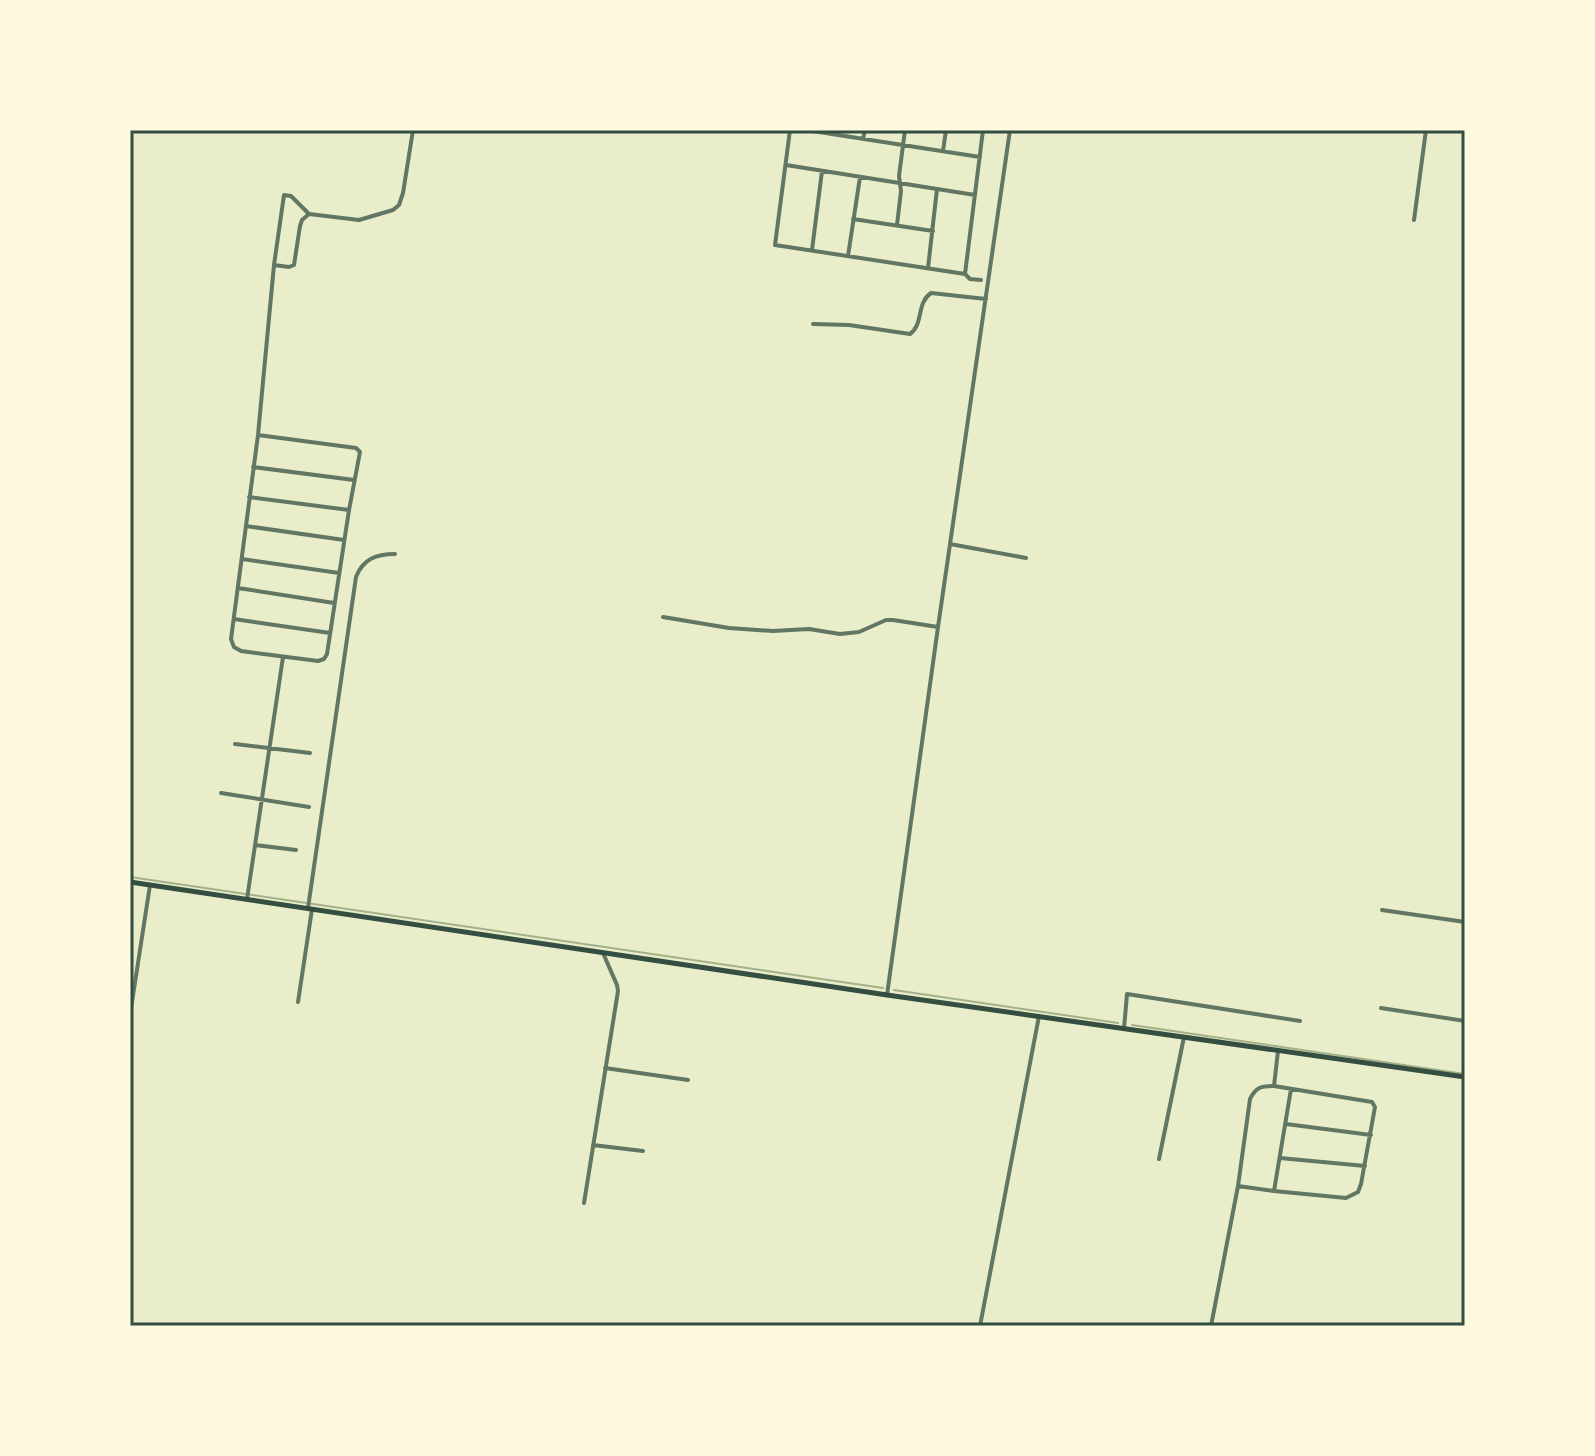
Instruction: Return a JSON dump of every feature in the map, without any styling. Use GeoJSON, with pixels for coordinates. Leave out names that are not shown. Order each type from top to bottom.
{"type":"FeatureCollection","features":[{"type":"Feature","properties":{"kind":"main road"},"geometry":{"type":"LineString","coordinates":[[130,882],[309,906],[887,995],[1465,1077]]}},
{"type":"Feature","properties":{"kind":"street"},"geometry":{"type":"LineString","coordinates":[[258,435],[356,448],[361,454],[349,510],[327,654],[318,661],[237,650],[231,639],[258,435],[283,197],[285,194],[291,196],[309,214],[359,220],[393,210],[399,205],[403,193],[413,130]]}},
{"type":"Feature","properties":{"kind":"street"},"geometry":{"type":"LineString","coordinates":[[790,130],[775,245],[965,274],[970,279],[981,280]]}},
{"type":"Feature","properties":{"kind":"street"},"geometry":{"type":"LineString","coordinates":[[806,130],[980,157]]}},
{"type":"Feature","properties":{"kind":"street"},"geometry":{"type":"LineString","coordinates":[[863,139],[865,130]]}},
{"type":"Feature","properties":{"kind":"street"},"geometry":{"type":"LineString","coordinates":[[897,225],[905,130]]}},
{"type":"Feature","properties":{"kind":"street"},"geometry":{"type":"LineString","coordinates":[[943,151],[946,130]]}},
{"type":"Feature","properties":{"kind":"street"},"geometry":{"type":"LineString","coordinates":[[965,274],[983,130]]}},
{"type":"Feature","properties":{"kind":"street"},"geometry":{"type":"LineString","coordinates":[[887,995],[1010,130]]}},
{"type":"Feature","properties":{"kind":"street"},"geometry":{"type":"LineString","coordinates":[[1414,220],[1426,130]]}},
{"type":"Feature","properties":{"kind":"street"},"geometry":{"type":"LineString","coordinates":[[786,165],[975,195]]}},
{"type":"Feature","properties":{"kind":"street"},"geometry":{"type":"LineString","coordinates":[[812,250],[822,171]]}},
{"type":"Feature","properties":{"kind":"street"},"geometry":{"type":"LineString","coordinates":[[848,256],[860,177]]}},
{"type":"Feature","properties":{"kind":"street"},"geometry":{"type":"LineString","coordinates":[[928,268],[937,189]]}},
{"type":"Feature","properties":{"kind":"street"},"geometry":{"type":"LineString","coordinates":[[274,265],[294,265],[300,226],[309,214]]}},
{"type":"Feature","properties":{"kind":"street"},"geometry":{"type":"LineString","coordinates":[[853,219],[933,231]]}},
{"type":"Feature","properties":{"kind":"street"},"geometry":{"type":"LineString","coordinates":[[813,324],[849,325],[910,334],[917,326],[923,302],[931,293],[986,299]]}},
{"type":"Feature","properties":{"kind":"street"},"geometry":{"type":"LineString","coordinates":[[253,467],[355,480]]}},
{"type":"Feature","properties":{"kind":"street"},"geometry":{"type":"LineString","coordinates":[[249,497],[349,510]]}},
{"type":"Feature","properties":{"kind":"street"},"geometry":{"type":"LineString","coordinates":[[246,526],[344,540]]}},
{"type":"Feature","properties":{"kind":"street"},"geometry":{"type":"LineString","coordinates":[[950,544],[1026,558]]}},
{"type":"Feature","properties":{"kind":"street"},"geometry":{"type":"LineString","coordinates":[[298,1002],[356,577],[373,556],[395,554]]}},
{"type":"Feature","properties":{"kind":"street"},"geometry":{"type":"LineString","coordinates":[[242,559],[339,573]]}},
{"type":"Feature","properties":{"kind":"street"},"geometry":{"type":"LineString","coordinates":[[238,588],[335,603]]}},
{"type":"Feature","properties":{"kind":"street"},"geometry":{"type":"LineString","coordinates":[[663,617],[729,628],[773,631],[799,628],[840,634],[859,632],[886,620],[938,627]]}},
{"type":"Feature","properties":{"kind":"street"},"geometry":{"type":"LineString","coordinates":[[234,619],[331,633]]}},
{"type":"Feature","properties":{"kind":"street"},"geometry":{"type":"LineString","coordinates":[[248,897],[283,657]]}},
{"type":"Feature","properties":{"kind":"street"},"geometry":{"type":"LineString","coordinates":[[235,744],[310,753]]}},
{"type":"Feature","properties":{"kind":"street"},"geometry":{"type":"LineString","coordinates":[[221,793],[309,807]]}},
{"type":"Feature","properties":{"kind":"street"},"geometry":{"type":"LineString","coordinates":[[255,845],[296,850]]}},
{"type":"Feature","properties":{"kind":"street"},"geometry":{"type":"LineString","coordinates":[[130,1015],[150,885]]}},
{"type":"Feature","properties":{"kind":"street"},"geometry":{"type":"LineString","coordinates":[[1382,910],[1465,922]]}},
{"type":"Feature","properties":{"kind":"street"},"geometry":{"type":"LineString","coordinates":[[584,1203],[618,991],[603,953]]}},
{"type":"Feature","properties":{"kind":"street"},"geometry":{"type":"LineString","coordinates":[[1124,1029],[1127,994],[1300,1021]]}},
{"type":"Feature","properties":{"kind":"street"},"geometry":{"type":"LineString","coordinates":[[1381,1008],[1465,1021]]}},
{"type":"Feature","properties":{"kind":"street"},"geometry":{"type":"LineString","coordinates":[[980,1326],[1039,1016]]}},
{"type":"Feature","properties":{"kind":"street"},"geometry":{"type":"LineString","coordinates":[[1159,1159],[1184,1037]]}},
{"type":"Feature","properties":{"kind":"street"},"geometry":{"type":"LineString","coordinates":[[1274,1086],[1278,1051]]}},
{"type":"Feature","properties":{"kind":"street"},"geometry":{"type":"LineString","coordinates":[[605,1068],[688,1080]]}},
{"type":"Feature","properties":{"kind":"street"},"geometry":{"type":"LineString","coordinates":[[1211,1326],[1253,1093],[1260,1086],[1274,1086],[1372,1102],[1375,1107],[1371,1135],[1358,1192],[1346,1198],[1238,1186]]}},
{"type":"Feature","properties":{"kind":"street"},"geometry":{"type":"LineString","coordinates":[[1274,1191],[1291,1089]]}},
{"type":"Feature","properties":{"kind":"street"},"geometry":{"type":"LineString","coordinates":[[1286,1124],[1371,1135]]}},
{"type":"Feature","properties":{"kind":"street"},"geometry":{"type":"LineString","coordinates":[[593,1145],[643,1151]]}},
{"type":"Feature","properties":{"kind":"street"},"geometry":{"type":"LineString","coordinates":[[1280,1158],[1365,1166]]}},
{"type":"Feature","properties":{"kind":"waterway"},"geometry":{"type":"LineString","coordinates":[[130,877],[883,988]]}},
{"type":"Feature","properties":{"kind":"waterway"},"geometry":{"type":"LineString","coordinates":[[894,990],[1118,1023]]}},
{"type":"Feature","properties":{"kind":"waterway"},"geometry":{"type":"LineString","coordinates":[[1132,1025],[1465,1074]]}}]}
